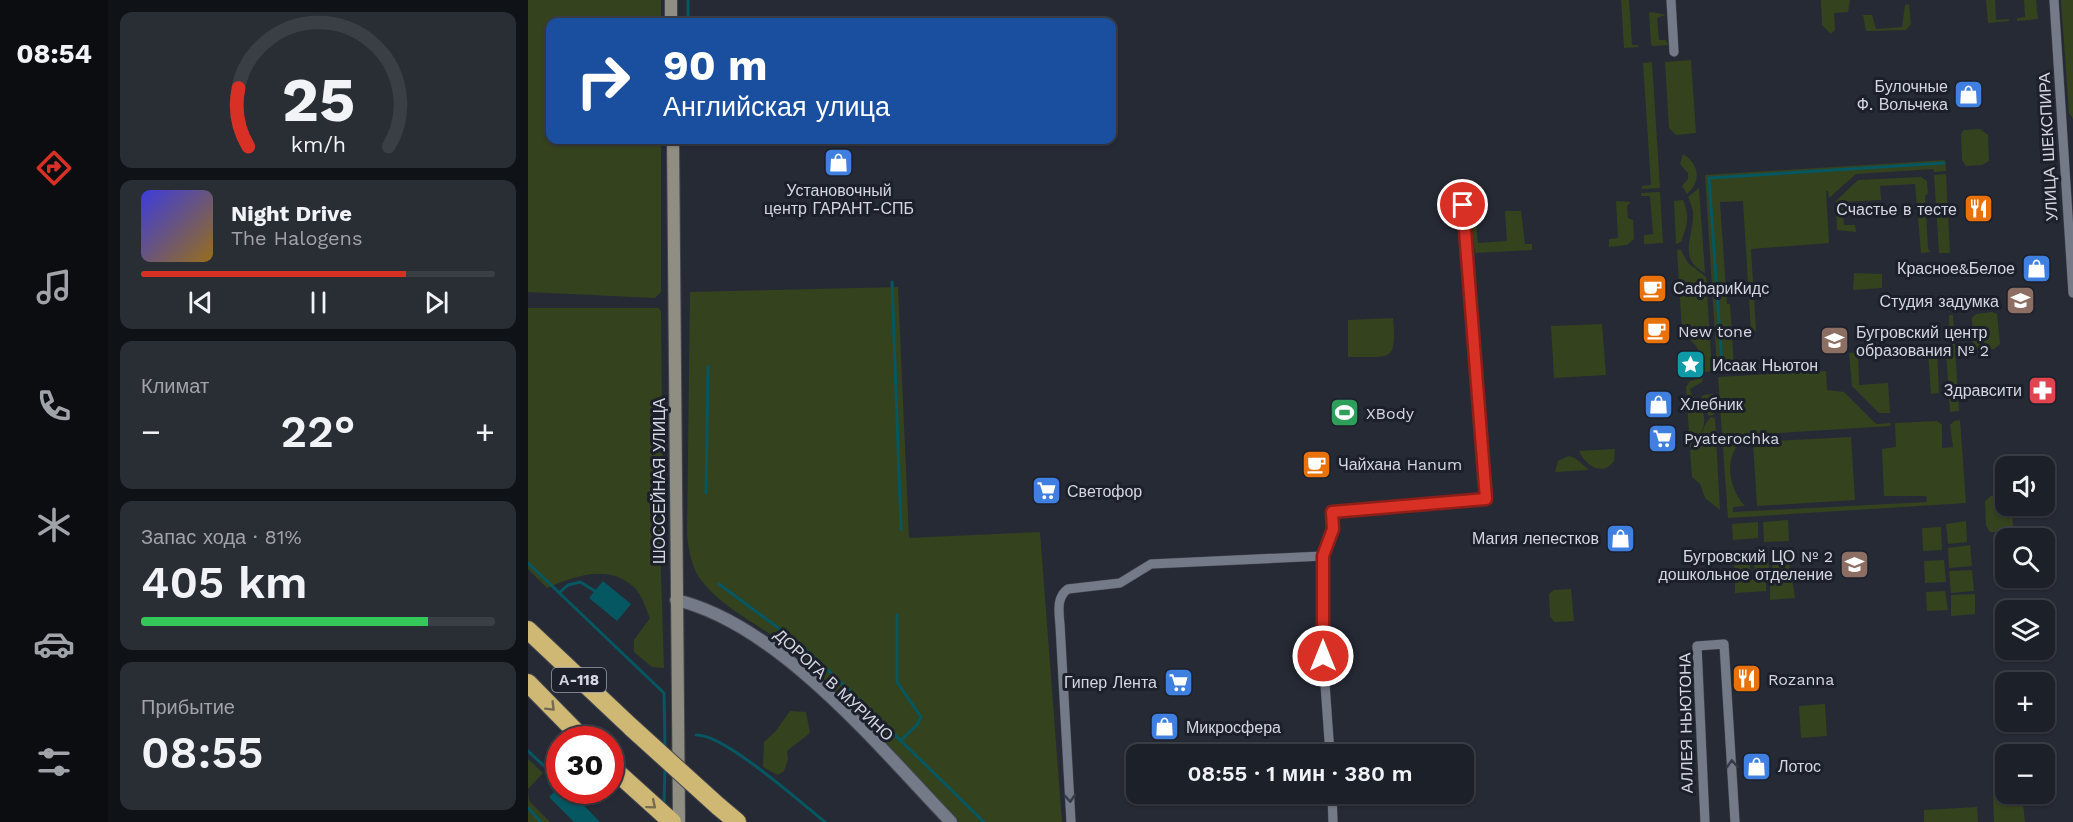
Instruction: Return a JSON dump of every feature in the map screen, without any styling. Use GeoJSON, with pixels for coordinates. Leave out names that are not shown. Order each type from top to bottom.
{"type":"FeatureCollection","features":[{"type":"Feature","properties":{"kind":"highway","name":"А-118"},"geometry":{"type":"LineString","coordinates":[[528,630],[632,728],[737,822]]}},
{"type":"Feature","properties":{"kind":"highway","name":"А-118"},"geometry":{"type":"LineString","coordinates":[[528,683],[570,726]]}},
{"type":"Feature","properties":{"kind":"highway"},"geometry":{"type":"LineString","coordinates":[[624,780],[672,822]]}},
{"type":"Feature","properties":{"kind":"main road"},"geometry":{"type":"LineString","coordinates":[[671,0],[671,18]]}},
{"type":"Feature","properties":{"kind":"main road","name":"ШОССЕЙНАЯ УЛИЦА"},"geometry":{"type":"LineString","coordinates":[[673,144],[680,822]]}},
{"type":"Feature","properties":{"kind":"street"},"geometry":{"type":"LineString","coordinates":[[1671,0],[1674,52]]}},
{"type":"Feature","properties":{"kind":"street","name":"УЛИЦА ШЕКСПИРА"},"geometry":{"type":"LineString","coordinates":[[2054,0],[2073,293]]}},
{"type":"Feature","properties":{"kind":"street"},"geometry":{"type":"LineString","coordinates":[[1329,744],[1323,656],[1323,556],[1333,529],[1332,512],[1486,499],[1463,205]]}},
{"type":"Feature","properties":{"kind":"street"},"geometry":{"type":"LineString","coordinates":[[1071,822],[1059,600],[1063,592],[1068,589],[1120,583],[1150,564],[1279,556],[1323,556]]}},
{"type":"Feature","properties":{"kind":"street","name":"ДОРОГА В МУРИНО"},"geometry":{"type":"LineString","coordinates":[[676,600],[726,617],[781,655],[867,734],[951,822]]}},
{"type":"Feature","properties":{"kind":"street","name":"АЛЛЕЯ НЬЮТОНА"},"geometry":{"type":"LineString","coordinates":[[1705,822],[1697,646],[1724,644],[1735,822]]}},
{"type":"Feature","properties":{"kind":"street"},"geometry":{"type":"LineString","coordinates":[[1332,804],[1333,822]]}},
{"type":"Feature","properties":{"kind":"green space"},"geometry":{"type":"Polygon","coordinates":[[[528,0],[661,0],[661,18],[546,18],[546,144],[661,144],[661,292],[655,298],[528,292],[528,0]]]}},
{"type":"Feature","properties":{"kind":"green space"},"geometry":{"type":"Polygon","coordinates":[[[1621,0],[1629,0],[1632,45],[1638,45],[1638,47],[1624,48],[1621,0]]]}},
{"type":"Feature","properties":{"kind":"green space"},"geometry":{"type":"Polygon","coordinates":[[[1821,0],[1850,0],[1848,12],[1834,13],[1835,30],[1831,34],[1822,25],[1821,0]]]}},
{"type":"Feature","properties":{"kind":"green space"},"geometry":{"type":"Polygon","coordinates":[[[1986,0],[1995,0],[1996,20],[2009,19],[2009,21],[1988,23],[1986,0]]]}},
{"type":"Feature","properties":{"kind":"green space"},"geometry":{"type":"Polygon","coordinates":[[[2024,0],[2036,0],[2038,19],[2017,21],[2017,18],[2025,17],[2024,0]]]}},
{"type":"Feature","properties":{"kind":"green space"},"geometry":{"type":"Polygon","coordinates":[[[2061,0],[2073,0],[2073,119],[2069,113],[2061,0]]]}},
{"type":"Feature","properties":{"kind":"green space"},"geometry":{"type":"Polygon","coordinates":[[[1909,4],[1911,24],[1906,30],[1866,31],[1863,15],[1872,15],[1876,29],[1902,27],[1905,5],[1909,4]]]}},
{"type":"Feature","properties":{"kind":"green space"},"geometry":{"type":"Polygon","coordinates":[[[1649,13],[1666,15],[1657,18],[1659,40],[1666,40],[1668,45],[1653,46],[1651,44],[1649,13]]]}},
{"type":"Feature","properties":{"kind":"green space"},"geometry":{"type":"Polygon","coordinates":[[[1691,60],[1696,133],[1676,135],[1669,128],[1665,62],[1691,60]]]}},
{"type":"Feature","properties":{"kind":"green space"},"geometry":{"type":"Polygon","coordinates":[[[1652,62],[1660,188],[1642,189],[1642,186],[1651,185],[1643,63],[1652,62]]]}},
{"type":"Feature","properties":{"kind":"green space"},"geometry":{"type":"Polygon","coordinates":[[[1980,129],[1988,135],[1989,161],[1982,165],[1966,166],[1962,160],[1961,134],[1964,130],[1980,129]]]}},
{"type":"Feature","properties":{"kind":"green space"},"geometry":{"type":"Polygon","coordinates":[[[1683,154],[1692,163],[1697,173],[1695,184],[1687,194],[1682,186],[1688,179],[1688,173],[1680,164],[1683,154]]]}},
{"type":"Feature","properties":{"kind":"green space"},"geometry":{"type":"Polygon","coordinates":[[[1945,160],[1946,171],[1934,172],[1933,169],[1856,174],[1829,198],[1828,191],[1826,191],[1829,243],[1751,249],[1756,331],[1751,331],[1743,201],[1720,202],[1734,367],[1717,368],[1705,175],[1945,160]]]}},
{"type":"Feature","properties":{"kind":"green space"},"geometry":{"type":"Polygon","coordinates":[[[1946,174],[1950,253],[1939,253],[1934,175],[1946,174]]]}},
{"type":"Feature","properties":{"kind":"green space"},"geometry":{"type":"Polygon","coordinates":[[[1921,177],[1927,181],[1928,194],[1925,195],[1928,249],[1931,252],[1921,253],[1915,184],[1880,186],[1881,200],[1842,202],[1844,225],[1855,225],[1856,232],[1837,230],[1836,201],[1858,180],[1921,177]]]}},
{"type":"Feature","properties":{"kind":"green space"},"geometry":{"type":"Polygon","coordinates":[[[1699,188],[1705,273],[1696,267],[1689,253],[1693,211],[1688,197],[1699,188]]]}},
{"type":"Feature","properties":{"kind":"green space"},"geometry":{"type":"Polygon","coordinates":[[[1660,192],[1663,243],[1644,244],[1644,235],[1653,234],[1650,196],[1641,196],[1641,193],[1660,192]]]}},
{"type":"Feature","properties":{"kind":"green space"},"geometry":{"type":"Polygon","coordinates":[[[1683,200],[1687,216],[1686,226],[1681,242],[1676,244],[1674,201],[1683,200]]]}},
{"type":"Feature","properties":{"kind":"green space"},"geometry":{"type":"Polygon","coordinates":[[[1616,201],[1631,202],[1627,206],[1628,218],[1633,220],[1634,239],[1627,245],[1609,247],[1609,239],[1618,238],[1616,201]]]}},
{"type":"Feature","properties":{"kind":"green space"},"geometry":{"type":"Polygon","coordinates":[[[1505,211],[1521,211],[1525,244],[1532,244],[1532,250],[1475,253],[1470,214],[1475,214],[1478,243],[1507,241],[1505,211]]]}},
{"type":"Feature","properties":{"kind":"green space"},"geometry":{"type":"Polygon","coordinates":[[[1677,250],[1681,250],[1688,263],[1706,277],[1712,371],[1705,372],[1697,347],[1682,331],[1677,250]]]}},
{"type":"Feature","properties":{"kind":"green space"},"geometry":{"type":"Polygon","coordinates":[[[1854,273],[1882,274],[1882,288],[1853,290],[1854,273]]]}},
{"type":"Feature","properties":{"kind":"green space"},"geometry":{"type":"Polygon","coordinates":[[[898,287],[909,538],[1040,532],[1062,822],[959,822],[815,671],[782,642],[736,612],[715,595],[701,580],[692,561],[687,534],[690,292],[898,287]]]}},
{"type":"Feature","properties":{"kind":"green space"},"geometry":{"type":"Polygon","coordinates":[[[528,308],[658,308],[661,311],[663,520],[660,541],[664,668],[652,667],[634,652],[634,640],[650,618],[642,598],[625,580],[603,574],[592,574],[569,579],[547,588],[528,569],[528,308]]]}},
{"type":"Feature","properties":{"kind":"green space"},"geometry":{"type":"Polygon","coordinates":[[[1992,312],[1997,314],[2000,344],[1994,349],[1978,349],[1973,343],[1972,318],[1976,314],[1992,312]]]}},
{"type":"Feature","properties":{"kind":"green space"},"geometry":{"type":"Polygon","coordinates":[[[1949,315],[1953,315],[1959,411],[1950,412],[1946,351],[1950,350],[1949,315]]]}},
{"type":"Feature","properties":{"kind":"green space"},"geometry":{"type":"Polygon","coordinates":[[[1393,318],[1394,344],[1388,355],[1348,357],[1348,320],[1393,318]]]}},
{"type":"Feature","properties":{"kind":"green space"},"geometry":{"type":"Polygon","coordinates":[[[1602,324],[1606,375],[1554,378],[1551,326],[1602,324]]]}},
{"type":"Feature","properties":{"kind":"green space"},"geometry":{"type":"Polygon","coordinates":[[[1937,351],[1939,393],[1931,394],[1928,352],[1937,351]]]}},
{"type":"Feature","properties":{"kind":"green space"},"geometry":{"type":"Polygon","coordinates":[[[1858,352],[1859,385],[1888,383],[1890,413],[1879,413],[1852,386],[1849,353],[1858,352]]]}},
{"type":"Feature","properties":{"kind":"green space"},"geometry":{"type":"Polygon","coordinates":[[[1826,371],[1827,390],[1844,392],[1876,424],[1890,423],[1891,426],[1761,434],[1744,440],[1733,454],[1730,473],[1735,491],[1745,506],[1733,507],[1733,512],[1927,502],[1926,496],[1884,496],[1882,449],[1896,447],[1895,423],[1937,421],[1942,425],[1942,448],[1953,447],[1950,425],[1960,420],[1966,503],[1728,518],[1718,377],[1826,371]]]}},
{"type":"Feature","properties":{"kind":"green space"},"geometry":{"type":"Polygon","coordinates":[[[1703,378],[1702,382],[1690,389],[1701,407],[1704,426],[1690,448],[1686,387],[1690,381],[1703,378]]]}},
{"type":"Feature","properties":{"kind":"green space"},"geometry":{"type":"Polygon","coordinates":[[[1713,394],[1715,414],[1709,416],[1700,400],[1703,395],[1713,394]]]}},
{"type":"Feature","properties":{"kind":"green space"},"geometry":{"type":"Polygon","coordinates":[[[1711,417],[1715,418],[1720,510],[1705,498],[1700,484],[1692,477],[1690,451],[1711,417]]]}},
{"type":"Feature","properties":{"kind":"green space"},"geometry":{"type":"Polygon","coordinates":[[[1851,437],[1855,500],[1757,506],[1753,442],[1851,437]]]}},
{"type":"Feature","properties":{"kind":"green space"},"geometry":{"type":"Polygon","coordinates":[[[1615,449],[1614,461],[1609,466],[1599,469],[1590,465],[1579,451],[1615,449]]]}},
{"type":"Feature","properties":{"kind":"green space"},"geometry":{"type":"Polygon","coordinates":[[[1569,456],[1575,458],[1589,470],[1555,472],[1558,461],[1569,456]]]}},
{"type":"Feature","properties":{"kind":"green space"},"geometry":{"type":"Polygon","coordinates":[[[1995,496],[1995,516],[2012,516],[2012,528],[1995,528],[1995,532],[1990,532],[1986,526],[1985,501],[1995,496]]]}},
{"type":"Feature","properties":{"kind":"green space"},"geometry":{"type":"Polygon","coordinates":[[[1788,520],[1789,541],[1764,542],[1763,522],[1788,520]]]}},
{"type":"Feature","properties":{"kind":"green space"},"geometry":{"type":"Polygon","coordinates":[[[1966,521],[1967,542],[1948,544],[1946,524],[1966,521]]]}},
{"type":"Feature","properties":{"kind":"green space"},"geometry":{"type":"Polygon","coordinates":[[[1758,522],[1758,538],[1733,540],[1732,524],[1758,522]]]}},
{"type":"Feature","properties":{"kind":"green space"},"geometry":{"type":"Polygon","coordinates":[[[1941,527],[1942,550],[1923,551],[1922,528],[1941,527]]]}},
{"type":"Feature","properties":{"kind":"green space"},"geometry":{"type":"Polygon","coordinates":[[[1970,545],[1972,566],[1949,568],[1948,548],[1970,545]]]}},
{"type":"Feature","properties":{"kind":"green space"},"geometry":{"type":"Polygon","coordinates":[[[1789,551],[1790,576],[1773,577],[1771,553],[1789,551]]]}},
{"type":"Feature","properties":{"kind":"green space"},"geometry":{"type":"Polygon","coordinates":[[[1767,553],[1770,576],[1755,577],[1753,554],[1767,553]]]}},
{"type":"Feature","properties":{"kind":"green space"},"geometry":{"type":"Polygon","coordinates":[[[1749,554],[1751,577],[1735,580],[1734,555],[1749,554]]]}},
{"type":"Feature","properties":{"kind":"green space"},"geometry":{"type":"Polygon","coordinates":[[[1944,560],[1946,582],[1925,583],[1924,561],[1944,560]]]}},
{"type":"Feature","properties":{"kind":"green space"},"geometry":{"type":"Polygon","coordinates":[[[1972,570],[1974,591],[1951,593],[1949,571],[1972,570]]]}},
{"type":"Feature","properties":{"kind":"green space"},"geometry":{"type":"Polygon","coordinates":[[[1792,578],[1795,598],[1770,600],[1770,581],[1792,578]]]}},
{"type":"Feature","properties":{"kind":"green space"},"geometry":{"type":"Polygon","coordinates":[[[1766,579],[1766,591],[1735,593],[1735,581],[1766,579]]]}},
{"type":"Feature","properties":{"kind":"green space"},"geometry":{"type":"Polygon","coordinates":[[[1571,589],[1574,621],[1554,622],[1550,616],[1549,594],[1554,590],[1571,589]]]}},
{"type":"Feature","properties":{"kind":"green space"},"geometry":{"type":"Polygon","coordinates":[[[1945,591],[1948,610],[1927,611],[1926,592],[1945,591]]]}},
{"type":"Feature","properties":{"kind":"green space"},"geometry":{"type":"Polygon","coordinates":[[[1975,594],[1975,614],[1951,616],[1951,595],[1975,594]]]}},
{"type":"Feature","properties":{"kind":"green space"},"geometry":{"type":"Polygon","coordinates":[[[1825,704],[1827,736],[1801,738],[1799,706],[1825,704]]]}},
{"type":"Feature","properties":{"kind":"green space"},"geometry":{"type":"Polygon","coordinates":[[[790,711],[806,712],[810,733],[787,751],[788,759],[784,771],[778,775],[763,767],[764,742],[775,732],[790,711]]]}},
{"type":"Feature","properties":{"kind":"green space"},"geometry":{"type":"Polygon","coordinates":[[[528,759],[543,773],[528,789],[528,759]]]}},
{"type":"Feature","properties":{"kind":"green space"},"geometry":{"type":"Polygon","coordinates":[[[528,789],[529,801],[550,822],[528,822],[528,789]]]}},
{"type":"Feature","properties":{"kind":"green space"},"geometry":{"type":"Polygon","coordinates":[[[1993,796],[1995,796],[1995,804],[2023,804],[2025,822],[1994,822],[1993,796]]]}},
{"type":"Feature","properties":{"kind":"green space"},"geometry":{"type":"Polygon","coordinates":[[[1977,807],[1978,822],[1924,822],[1924,810],[1977,807]]]}},
{"type":"Feature","properties":{"kind":"water"},"geometry":{"type":"Polygon","coordinates":[[[603,581],[631,604],[617,621],[589,598],[603,581]]]}},
{"type":"Feature","properties":{"kind":"water"},"geometry":{"type":"Polygon","coordinates":[[[556,804],[583,804],[600,822],[574,822],[556,804]]]}},
{"type":"Feature","properties":{"kind":"waterway"},"geometry":{"type":"LineString","coordinates":[[688,0],[688,18]]}},
{"type":"Feature","properties":{"kind":"waterway"},"geometry":{"type":"LineString","coordinates":[[1722,365],[1709,178],[1944,163]]}},
{"type":"Feature","properties":{"kind":"waterway"},"geometry":{"type":"LineString","coordinates":[[892,282],[901,529]]}},
{"type":"Feature","properties":{"kind":"waterway"},"geometry":{"type":"LineString","coordinates":[[706,493],[708,367]]}},
{"type":"Feature","properties":{"kind":"waterway"},"geometry":{"type":"LineString","coordinates":[[528,563],[664,693],[665,748]]}},
{"type":"Feature","properties":{"kind":"waterway"},"geometry":{"type":"LineString","coordinates":[[559,593],[568,585],[580,582],[595,591]]}},
{"type":"Feature","properties":{"kind":"waterway"},"geometry":{"type":"LineString","coordinates":[[719,584],[800,644],[867,707]]}},
{"type":"Feature","properties":{"kind":"waterway"},"geometry":{"type":"LineString","coordinates":[[897,615],[897,682],[921,717],[917,725],[900,741]]}},
{"type":"Feature","properties":{"kind":"waterway"},"geometry":{"type":"LineString","coordinates":[[696,735],[708,737],[742,756],[825,822]]}},
{"type":"Feature","properties":{"kind":"waterway"},"geometry":{"type":"LineString","coordinates":[[895,735],[984,822]]}},
{"type":"Feature","properties":{"kind":"waterway"},"geometry":{"type":"LineString","coordinates":[[528,751],[546,768]]}},
{"type":"Feature","properties":{"kind":"waterway"},"geometry":{"type":"LineString","coordinates":[[664,805],[665,767]]}},
{"type":"Feature","properties":{"kind":"waterway"},"geometry":{"type":"LineString","coordinates":[[528,808],[541,822]]}},
{"type":"Feature","properties":{"kind":"place","name":"Булочные Ф. Вольчека"},"geometry":{"type":"Point","coordinates":[1969,95]}},
{"type":"Feature","properties":{"kind":"place","name":"Установочный центр ГАРАНТ-СПБ"},"geometry":{"type":"Point","coordinates":[839,162]}},
{"type":"Feature","properties":{"kind":"place","name":"Счастье в тесте"},"geometry":{"type":"Point","coordinates":[1978,209]}},
{"type":"Feature","properties":{"kind":"place","name":"Красное&Белое"},"geometry":{"type":"Point","coordinates":[2036,268]}},
{"type":"Feature","properties":{"kind":"place","name":"СафариКидс"},"geometry":{"type":"Point","coordinates":[1652,288]}},
{"type":"Feature","properties":{"kind":"place","name":"Студия задумка"},"geometry":{"type":"Point","coordinates":[2020,301]}},
{"type":"Feature","properties":{"kind":"place","name":"New tone"},"geometry":{"type":"Point","coordinates":[1657,331]}},
{"type":"Feature","properties":{"kind":"place","name":"Бугровский центр образования № 2"},"geometry":{"type":"Point","coordinates":[1835,341]}},
{"type":"Feature","properties":{"kind":"place","name":"Исаак Ньютон"},"geometry":{"type":"Point","coordinates":[1691,365]}},
{"type":"Feature","properties":{"kind":"place","name":"Здравсити"},"geometry":{"type":"Point","coordinates":[2043,390]}},
{"type":"Feature","properties":{"kind":"place","name":"Хлебник"},"geometry":{"type":"Point","coordinates":[1659,404]}},
{"type":"Feature","properties":{"kind":"place","name":"XBody"},"geometry":{"type":"Point","coordinates":[1345,413]}},
{"type":"Feature","properties":{"kind":"place","name":"Pyaterochka"},"geometry":{"type":"Point","coordinates":[1663,438]}},
{"type":"Feature","properties":{"kind":"place","name":"Чайхана Hanum"},"geometry":{"type":"Point","coordinates":[1317,464]}},
{"type":"Feature","properties":{"kind":"place","name":"Светофор"},"geometry":{"type":"Point","coordinates":[1046,491]}},
{"type":"Feature","properties":{"kind":"place","name":"Магия лепестков"},"geometry":{"type":"Point","coordinates":[1620,538]}},
{"type":"Feature","properties":{"kind":"place","name":"Бугровский ЦО № 2 дошкольное отделение"},"geometry":{"type":"Point","coordinates":[1854,565]}},
{"type":"Feature","properties":{"kind":"place","name":"Rozanna"},"geometry":{"type":"Point","coordinates":[1747,679]}},
{"type":"Feature","properties":{"kind":"place","name":"Гипер Лента"},"geometry":{"type":"Point","coordinates":[1178,682]}},
{"type":"Feature","properties":{"kind":"place","name":"Микросфера"},"geometry":{"type":"Point","coordinates":[1165,727]}},
{"type":"Feature","properties":{"kind":"place","name":"Лотос"},"geometry":{"type":"Point","coordinates":[1757,766]}},
{"type":"Feature","properties":{"kind":"route"},"geometry":{"type":"LineString","coordinates":[[1323,656],[1323,556],[1333,529],[1332,512],[1486,499],[1463,205]]}}]}
